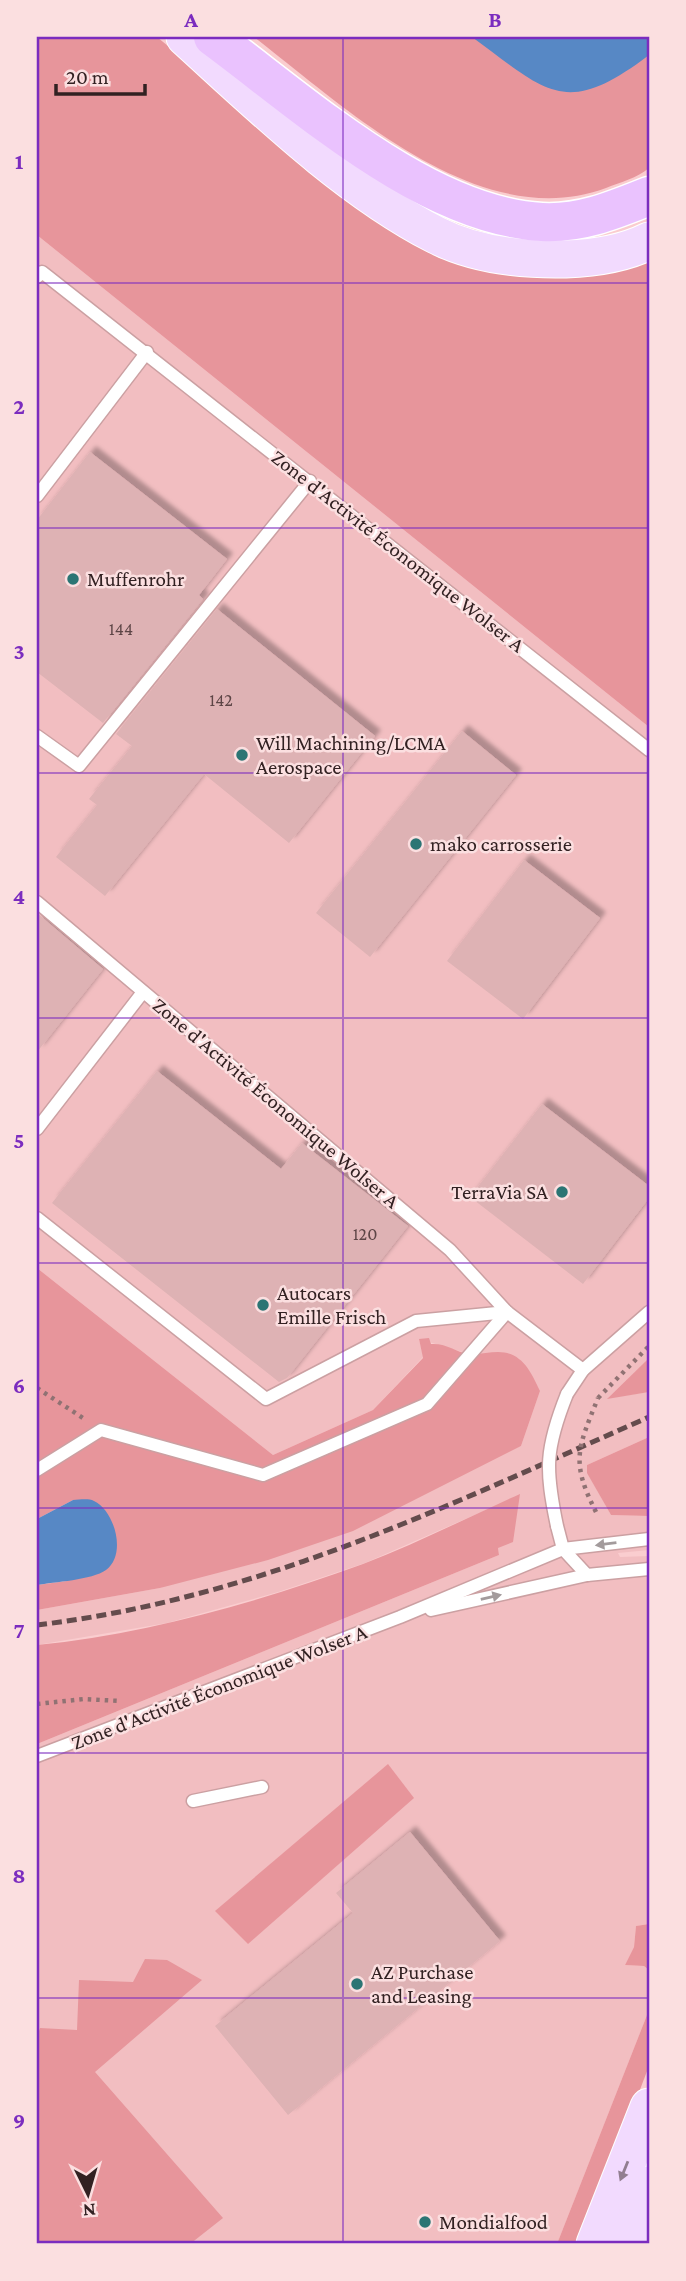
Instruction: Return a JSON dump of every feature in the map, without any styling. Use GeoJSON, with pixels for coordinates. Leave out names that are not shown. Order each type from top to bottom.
{"type":"FeatureCollection","features":[{"type":"Feature","properties":{"kind":"highway"},"geometry":{"type":"LineString","coordinates":[[211,37],[362,147],[433,191],[491,215],[543,222],[594,218],[649,196]]}},
{"type":"Feature","properties":{"kind":"main road"},"geometry":{"type":"LineString","coordinates":[[185,37],[276,120],[388,207],[438,236],[514,258],[543,260],[586,258],[638,247],[649,241]]}},
{"type":"Feature","properties":{"kind":"main road"},"geometry":{"type":"LineString","coordinates":[[211,37],[352,160],[407,201],[453,224],[508,238],[554,240],[593,236],[649,215]]}},
{"type":"Feature","properties":{"kind":"main road"},"geometry":{"type":"LineString","coordinates":[[595,2244],[649,2107]]}},
{"type":"Feature","properties":{"kind":"main road"},"geometry":{"type":"LineString","coordinates":[[626,2244],[649,2185]]}},
{"type":"Feature","properties":{"kind":"lane","name":"Zone d'Activité Économique Wolser A"},"geometry":{"type":"LineString","coordinates":[[37,277],[42,272],[147,352],[649,750]]}},
{"type":"Feature","properties":{"kind":"lane"},"geometry":{"type":"LineString","coordinates":[[37,496],[147,352]]}},
{"type":"Feature","properties":{"kind":"lane"},"geometry":{"type":"LineString","coordinates":[[37,736],[79,766],[310,481]]}},
{"type":"Feature","properties":{"kind":"lane","name":"Zone d'Activité Économique Wolser A"},"geometry":{"type":"LineString","coordinates":[[37,902],[450,1250],[507,1312],[583,1370]]}},
{"type":"Feature","properties":{"kind":"lane"},"geometry":{"type":"LineString","coordinates":[[37,1129],[144,992]]}},
{"type":"Feature","properties":{"kind":"lane"},"geometry":{"type":"LineString","coordinates":[[37,1218],[266,1399],[416,1321],[507,1312]]}},
{"type":"Feature","properties":{"kind":"lane"},"geometry":{"type":"LineString","coordinates":[[37,1470],[101,1430],[263,1475],[427,1404],[507,1312]]}},
{"type":"Feature","properties":{"kind":"lane"},"geometry":{"type":"LineString","coordinates":[[587,1575],[563,1549],[547,1480],[548,1450],[567,1394],[583,1370],[649,1312]]}},
{"type":"Feature","properties":{"kind":"lane"},"geometry":{"type":"LineString","coordinates":[[400,1618],[563,1549],[649,1539]]}},
{"type":"Feature","properties":{"kind":"lane"},"geometry":{"type":"LineString","coordinates":[[400,1618],[587,1575],[649,1569]]}},
{"type":"Feature","properties":{"kind":"lane","name":"Zone d'Activité Économique Wolser A"},"geometry":{"type":"LineString","coordinates":[[37,1756],[400,1618]]}},
{"type":"Feature","properties":{"kind":"lane"},"geometry":{"type":"LineString","coordinates":[[193,1801],[262,1787]]}},
{"type":"Feature","properties":{"kind":"path"},"geometry":{"type":"LineString","coordinates":[[596,1511],[581,1483],[579,1448],[598,1398],[649,1346]]}},
{"type":"Feature","properties":{"kind":"path"},"geometry":{"type":"LineString","coordinates":[[37,1388],[101,1430]]}},
{"type":"Feature","properties":{"kind":"path"},"geometry":{"type":"LineString","coordinates":[[37,1704],[84,1699],[122,1702]]}},
{"type":"Feature","properties":{"kind":"shaded area"},"geometry":{"type":"Polygon","coordinates":[[[37,37],[157,37],[372,214],[439,258],[519,273],[649,257],[649,727],[37,235],[37,37]]]}},
{"type":"Feature","properties":{"kind":"shaded area"},"geometry":{"type":"Polygon","coordinates":[[[254,37],[649,37],[649,168],[606,188],[558,198],[511,194],[464,180],[417,157],[373,128],[254,37]]]}},
{"type":"Feature","properties":{"kind":"shaded area"},"geometry":{"type":"Polygon","coordinates":[[[37,235],[649,727],[649,1358],[608,1398],[649,1392],[649,1437],[587,1465],[587,1472],[611,1515],[649,1516],[649,1550],[618,1553],[620,1557],[649,1556],[649,1924],[636,1926],[634,1947],[625,1965],[644,1966],[649,1970],[649,2010],[557,2244],[37,2244],[37,1744],[499,1555],[498,1548],[520,1495],[365,1563],[278,1592],[167,1623],[37,1645],[37,1610],[160,1588],[521,1446],[540,1391],[469,1354],[419,1339],[423,1357],[373,1410],[273,1455],[37,1268],[37,235]]]}},
{"type":"Feature","properties":{"kind":"shaded area"},"geometry":{"type":"Polygon","coordinates":[[[37,1268],[273,1455],[373,1410],[423,1358],[419,1339],[429,1338],[431,1344],[469,1354],[498,1352],[513,1355],[525,1364],[540,1391],[521,1446],[353,1531],[268,1560],[160,1588],[37,1610],[37,1585],[67,1581],[73,1500],[37,1519],[37,1268]]]}},
{"type":"Feature","properties":{"kind":"shaded area"},"geometry":{"type":"Polygon","coordinates":[[[649,1358],[649,1392],[607,1399],[649,1358]]]}},
{"type":"Feature","properties":{"kind":"shaded area"},"geometry":{"type":"Polygon","coordinates":[[[649,1437],[649,1516],[611,1515],[587,1473],[587,1465],[649,1437]]]}},
{"type":"Feature","properties":{"kind":"shaded area"},"geometry":{"type":"Polygon","coordinates":[[[520,1494],[513,1542],[498,1548],[499,1555],[37,1744],[37,1645],[161,1625],[284,1591],[383,1556],[520,1494]]]}},
{"type":"Feature","properties":{"kind":"shaded area"},"geometry":{"type":"Polygon","coordinates":[[[388,1764],[414,1798],[248,1944],[215,1911],[388,1764]]]}},
{"type":"Feature","properties":{"kind":"shaded area"},"geometry":{"type":"Polygon","coordinates":[[[649,1924],[649,1970],[644,1966],[625,1965],[634,1947],[636,1926],[649,1924]]]}},
{"type":"Feature","properties":{"kind":"shaded area"},"geometry":{"type":"Polygon","coordinates":[[[145,1959],[167,1960],[202,1980],[95,2072],[223,2218],[190,2244],[37,2244],[37,2037],[40,2028],[77,2030],[79,1980],[133,1982],[145,1959]]]}},
{"type":"Feature","properties":{"kind":"shaded area"},"geometry":{"type":"Polygon","coordinates":[[[649,2010],[649,2066],[581,2244],[557,2244],[649,2010]]]}},
{"type":"Feature","properties":{"kind":"water"},"geometry":{"type":"Polygon","coordinates":[[[472,37],[649,37],[649,55],[620,75],[596,87],[576,92],[557,91],[519,72],[472,37]]]}},
{"type":"Feature","properties":{"kind":"water"},"geometry":{"type":"Polygon","coordinates":[[[73,1500],[94,1501],[108,1514],[116,1534],[116,1554],[112,1563],[100,1573],[37,1585],[37,1519],[73,1500]]]}},
{"type":"Feature","properties":{"kind":"building"},"geometry":{"type":"Polygon","coordinates":[[[90,452],[227,559],[199,595],[203,599],[103,723],[37,672],[37,520],[90,452]]]}},
{"type":"Feature","properties":{"kind":"building","name":"Will Machining/LCMA Aerospace"},"geometry":{"type":"Polygon","coordinates":[[[217,609],[375,736],[289,843],[204,774],[105,896],[56,857],[97,805],[89,799],[132,746],[116,734],[217,609]]]}},
{"type":"Feature","properties":{"kind":"building","name":"mako carrosserie"},"geometry":{"type":"Polygon","coordinates":[[[462,731],[516,775],[370,957],[316,913],[462,731]]]}},
{"type":"Feature","properties":{"kind":"building"},"geometry":{"type":"Polygon","coordinates":[[[524,860],[600,918],[523,1019],[447,961],[524,860]]]}},
{"type":"Feature","properties":{"kind":"building"},"geometry":{"type":"Polygon","coordinates":[[[37,913],[103,969],[37,1052],[37,913]]]}},
{"type":"Feature","properties":{"kind":"building","name":"Autocars Emille Frisch"},"geometry":{"type":"Polygon","coordinates":[[[157,1071],[281,1169],[302,1143],[408,1226],[287,1378],[279,1382],[52,1203],[157,1071]]]}},
{"type":"Feature","properties":{"kind":"building","name":"TerraVia SA"},"geometry":{"type":"Polygon","coordinates":[[[542,1104],[649,1186],[649,1198],[583,1284],[470,1197],[542,1104]]]}},
{"type":"Feature","properties":{"kind":"building","name":"AZ Purchase and Leasing"},"geometry":{"type":"Polygon","coordinates":[[[410,1832],[500,1941],[288,2115],[215,2026],[353,1913],[336,1893],[410,1832]]]}},
{"type":"Feature","properties":{"kind":"railway"},"geometry":{"type":"LineString","coordinates":[[37,1625],[118,1612],[197,1594],[275,1571],[425,1515],[649,1417]]}},
{"type":"Feature","properties":{"kind":"place","name":"Muffenrohr"},"geometry":{"type":"Point","coordinates":[73,579]}},
{"type":"Feature","properties":{"kind":"place","name":"Will Machining/LCMA Aerospace"},"geometry":{"type":"Point","coordinates":[242,755]}},
{"type":"Feature","properties":{"kind":"place","name":"mako carrosserie"},"geometry":{"type":"Point","coordinates":[416,844]}},
{"type":"Feature","properties":{"kind":"place","name":"TerraVia SA"},"geometry":{"type":"Point","coordinates":[562,1192]}},
{"type":"Feature","properties":{"kind":"place","name":"Autocars Emille Frisch"},"geometry":{"type":"Point","coordinates":[263,1305]}},
{"type":"Feature","properties":{"kind":"place","name":"AZ Purchase and Leasing"},"geometry":{"type":"Point","coordinates":[357,1984]}},
{"type":"Feature","properties":{"kind":"place","name":"Mondialfood"},"geometry":{"type":"Point","coordinates":[425,2222]}}]}
